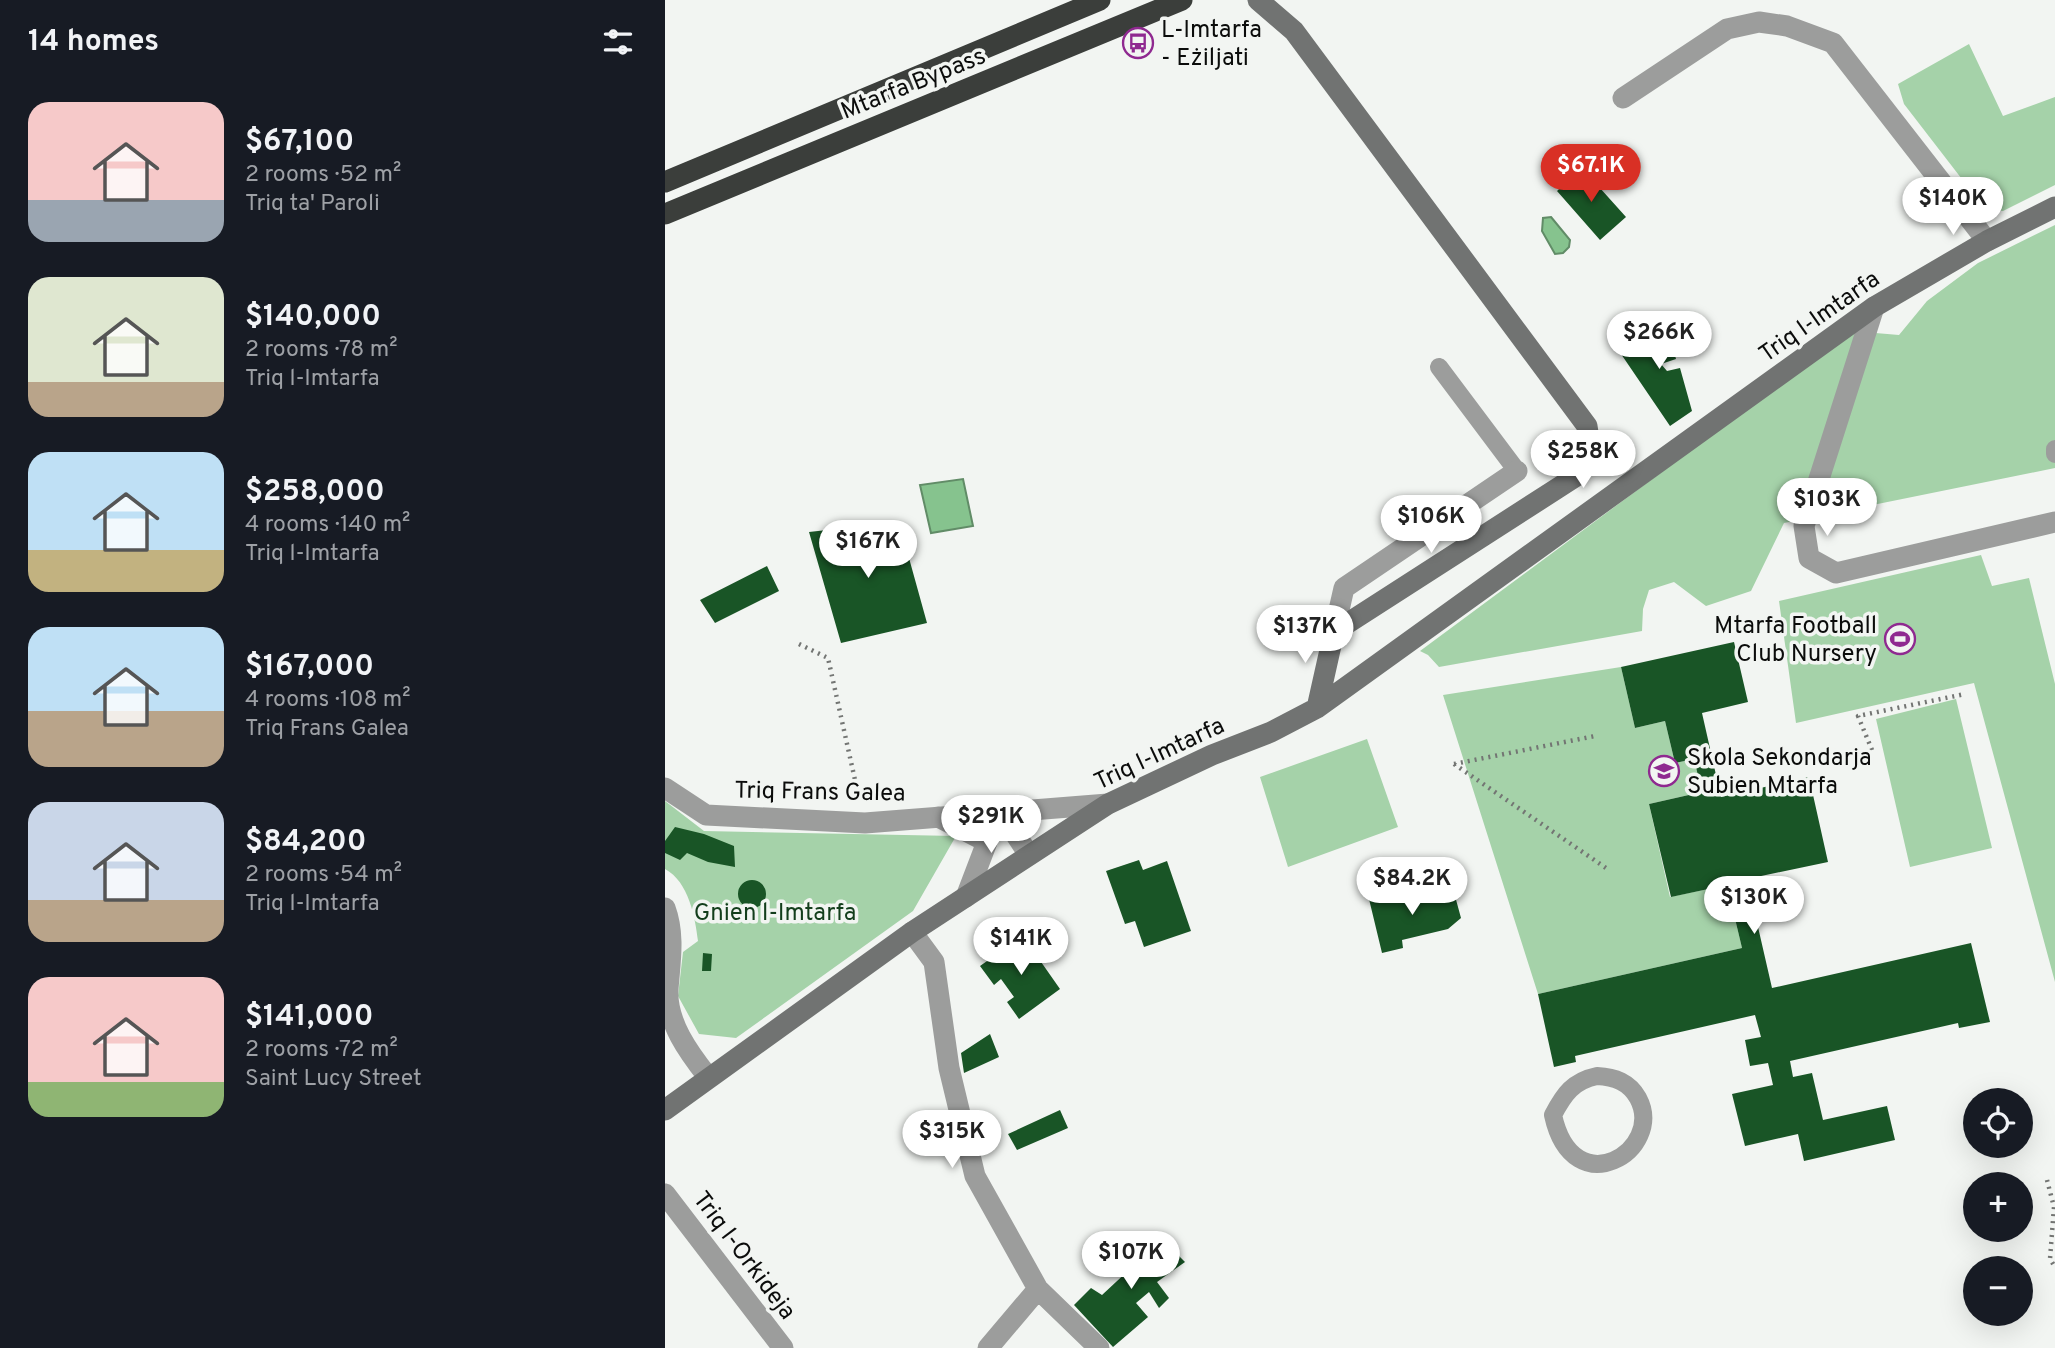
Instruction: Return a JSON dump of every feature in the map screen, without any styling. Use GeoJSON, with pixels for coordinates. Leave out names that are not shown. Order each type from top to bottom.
{"type":"FeatureCollection","features":[{"type":"Feature","properties":{"kind":"highway","name":"Mtarfa Bypass"},"geometry":{"type":"LineString","coordinates":[[665,182],[1100,0]]}},
{"type":"Feature","properties":{"kind":"highway","name":"Mtarfa Bypass"},"geometry":{"type":"LineString","coordinates":[[665,214],[1182,0]]}},
{"type":"Feature","properties":{"kind":"street"},"geometry":{"type":"LineString","coordinates":[[1258,0],[1294,31],[1587,426],[1590,440],[1584,467],[1575,477],[1334,632]]}},
{"type":"Feature","properties":{"kind":"street"},"geometry":{"type":"LineString","coordinates":[[1623,98],[1727,29],[1759,22],[1787,26],[1833,43],[1987,242]]}},
{"type":"Feature","properties":{"kind":"street","name":"Triq l-Imtarfa"},"geometry":{"type":"LineString","coordinates":[[665,1110],[912,932],[1108,804],[1212,755],[1271,732],[1317,708],[1874,307],[2055,206]]}},
{"type":"Feature","properties":{"kind":"street"},"geometry":{"type":"LineString","coordinates":[[1874,307],[1804,526],[1809,558],[1836,573],[2055,522]]}},
{"type":"Feature","properties":{"kind":"street"},"geometry":{"type":"LineString","coordinates":[[1317,708],[1344,588],[1517,471]]}},
{"type":"Feature","properties":{"kind":"street","name":"Triq Frans Galea"},"geometry":{"type":"LineString","coordinates":[[665,788],[706,815],[865,823],[1108,804]]}},
{"type":"Feature","properties":{"kind":"street"},"geometry":{"type":"LineString","coordinates":[[1001,812],[1028,855]]}},
{"type":"Feature","properties":{"kind":"street"},"geometry":{"type":"LineString","coordinates":[[937,817],[987,842],[966,897]]}},
{"type":"Feature","properties":{"kind":"street"},"geometry":{"type":"LineString","coordinates":[[665,908],[671,934],[671,975],[666,991],[670,1013],[689,1053],[708,1077]]}},
{"type":"Feature","properties":{"kind":"street"},"geometry":{"type":"LineString","coordinates":[[912,932],[934,962],[949,1068],[975,1176],[1038,1289],[1099,1348]]}},
{"type":"Feature","properties":{"kind":"street","name":"Triq l-Orkideja"},"geometry":{"type":"LineString","coordinates":[[665,1194],[782,1348]]}},
{"type":"Feature","properties":{"kind":"street"},"geometry":{"type":"LineString","coordinates":[[988,1348],[1038,1289]]}},
{"type":"Feature","properties":{"kind":"lane"},"geometry":{"type":"LineString","coordinates":[[1439,367],[1517,471]]}},
{"type":"Feature","properties":{"kind":"lane"},"geometry":{"type":"LineString","coordinates":[[1597,1076],[1612,1077],[1634,1091],[1641,1104],[1641,1132],[1634,1145],[1620,1157],[1596,1165],[1574,1155],[1566,1149],[1561,1140],[1553,1115],[1565,1093],[1576,1083],[1597,1076]]}},
{"type":"Feature","properties":{"kind":"path"},"geometry":{"type":"LineString","coordinates":[[799,644],[828,658],[865,823]]}},
{"type":"Feature","properties":{"kind":"path"},"geometry":{"type":"LineString","coordinates":[[1872,750],[1858,716],[1965,694]]}},
{"type":"Feature","properties":{"kind":"path"},"geometry":{"type":"LineString","coordinates":[[1595,736],[1454,764],[1606,868]]}},
{"type":"Feature","properties":{"kind":"path"},"geometry":{"type":"LineString","coordinates":[[2046,1180],[2054,1207],[2050,1259],[2055,1267]]}},
{"type":"Feature","properties":{"kind":"green space"},"geometry":{"type":"Polygon","coordinates":[[[1969,44],[2003,116],[2055,97],[2055,185],[2003,211],[1985,209],[1904,104],[1898,84],[1969,44]]]}},
{"type":"Feature","properties":{"kind":"green space"},"geometry":{"type":"Polygon","coordinates":[[[2055,225],[2055,468],[1784,523],[1751,591],[1706,606],[1674,582],[1649,590],[1643,609],[1642,631],[1439,667],[1420,651],[1852,331],[1899,335],[1927,301],[1978,263],[2055,225]]]}},
{"type":"Feature","properties":{"kind":"green space","name":"Mtarfa Football Club Nursery"},"geometry":{"type":"Polygon","coordinates":[[[1981,555],[1992,586],[2029,578],[2055,684],[2055,982],[1974,683],[1796,723],[1779,601],[1981,555]]]}},
{"type":"Feature","properties":{"kind":"green space"},"geometry":{"type":"Polygon","coordinates":[[[1621,667],[1635,728],[1665,721],[1675,763],[1694,759],[1702,792],[1649,804],[1670,897],[1727,885],[1742,948],[1538,994],[1443,695],[1621,667]]]}},
{"type":"Feature","properties":{"kind":"green space"},"geometry":{"type":"Polygon","coordinates":[[[1956,699],[1992,848],[1910,867],[1876,719],[1956,699]]]}},
{"type":"Feature","properties":{"kind":"green space"},"geometry":{"type":"Polygon","coordinates":[[[1367,739],[1398,827],[1288,867],[1260,777],[1367,739]]]}},
{"type":"Feature","properties":{"kind":"green space","name":"Gnien l-Imtarfa"},"geometry":{"type":"Polygon","coordinates":[[[665,801],[704,831],[956,836],[913,911],[736,1038],[699,1034],[678,996],[683,952],[698,941],[693,911],[685,891],[680,882],[665,869],[665,801]]]}},
{"type":"Feature","properties":{"kind":"shaded area"},"geometry":{"type":"Polygon","coordinates":[[[1551,217],[1570,240],[1569,247],[1563,253],[1555,254],[1542,231],[1543,218],[1551,217]]]}},
{"type":"Feature","properties":{"kind":"shaded area"},"geometry":{"type":"Polygon","coordinates":[[[963,479],[973,526],[931,533],[920,485],[963,479]]]}},
{"type":"Feature","properties":{"kind":"building"},"geometry":{"type":"Polygon","coordinates":[[[1582,168],[1626,217],[1600,240],[1557,191],[1582,168]]]}},
{"type":"Feature","properties":{"kind":"building"},"geometry":{"type":"Polygon","coordinates":[[[1664,315],[1676,359],[1661,364],[1667,371],[1680,368],[1692,411],[1670,426],[1619,351],[1664,315]]]}},
{"type":"Feature","properties":{"kind":"building"},"geometry":{"type":"Polygon","coordinates":[[[899,522],[927,623],[841,643],[809,532],[899,522]]]}},
{"type":"Feature","properties":{"kind":"building"},"geometry":{"type":"Polygon","coordinates":[[[767,566],[779,591],[715,623],[700,600],[767,566]]]}},
{"type":"Feature","properties":{"kind":"building"},"geometry":{"type":"Polygon","coordinates":[[[1734,642],[1748,702],[1702,713],[1721,797],[1809,777],[1828,862],[1747,879],[1772,988],[1971,943],[1990,1022],[1959,1028],[1958,1023],[1790,1061],[1793,1077],[1812,1073],[1823,1120],[1887,1106],[1895,1140],[1804,1161],[1798,1134],[1745,1146],[1732,1094],[1773,1085],[1768,1063],[1750,1066],[1745,1040],[1761,1037],[1755,1015],[1575,1056],[1576,1062],[1554,1067],[1538,994],[1742,948],[1727,885],[1671,897],[1649,804],[1702,792],[1694,759],[1675,763],[1665,721],[1635,728],[1621,667],[1734,642]]]}},
{"type":"Feature","properties":{"kind":"building"},"geometry":{"type":"Polygon","coordinates":[[[675,827],[704,834],[734,846],[735,867],[708,862],[687,853],[680,860],[665,853],[665,841],[675,827]]]}},
{"type":"Feature","properties":{"kind":"building"},"geometry":{"type":"Polygon","coordinates":[[[1139,860],[1143,870],[1167,861],[1191,931],[1144,947],[1135,921],[1125,924],[1106,871],[1139,860]]]}},
{"type":"Feature","properties":{"kind":"building"},"geometry":{"type":"Polygon","coordinates":[[[752,880],[762,884],[766,894],[762,904],[752,908],[742,904],[738,894],[742,884],[752,880]]]}},
{"type":"Feature","properties":{"kind":"building"},"geometry":{"type":"Polygon","coordinates":[[[1442,890],[1455,896],[1461,918],[1448,929],[1402,940],[1403,948],[1382,953],[1369,899],[1390,894],[1393,900],[1442,890]]]}},
{"type":"Feature","properties":{"kind":"building"},"geometry":{"type":"Polygon","coordinates":[[[1025,939],[1060,989],[1019,1019],[1007,1002],[1014,997],[1001,979],[994,985],[980,966],[1014,942],[1017,945],[1025,939]]]}},
{"type":"Feature","properties":{"kind":"building"},"geometry":{"type":"Polygon","coordinates":[[[703,953],[712,954],[711,971],[702,971],[703,953]]]}},
{"type":"Feature","properties":{"kind":"building"},"geometry":{"type":"Polygon","coordinates":[[[990,1034],[999,1057],[964,1073],[961,1053],[990,1034]]]}},
{"type":"Feature","properties":{"kind":"building"},"geometry":{"type":"Polygon","coordinates":[[[1060,1110],[1068,1128],[1017,1150],[1008,1134],[1060,1110]]]}},
{"type":"Feature","properties":{"kind":"building"},"geometry":{"type":"Polygon","coordinates":[[[1154,1231],[1185,1262],[1157,1282],[1169,1298],[1159,1308],[1149,1292],[1136,1303],[1148,1317],[1113,1347],[1074,1305],[1091,1288],[1102,1295],[1145,1255],[1134,1243],[1154,1231]]]}},
{"type":"Feature","properties":{"kind":"place","name":"L-Imtarfa - Eżiljati"},"geometry":{"type":"Point","coordinates":[1138,43]}},
{"type":"Feature","properties":{"kind":"place","name":"Mtarfa Football Club Nursery"},"geometry":{"type":"Point","coordinates":[1900,639]}},
{"type":"Feature","properties":{"kind":"place","name":"Skola Sekondarja Subien Mtarfa"},"geometry":{"type":"Point","coordinates":[1664,771]}}]}
